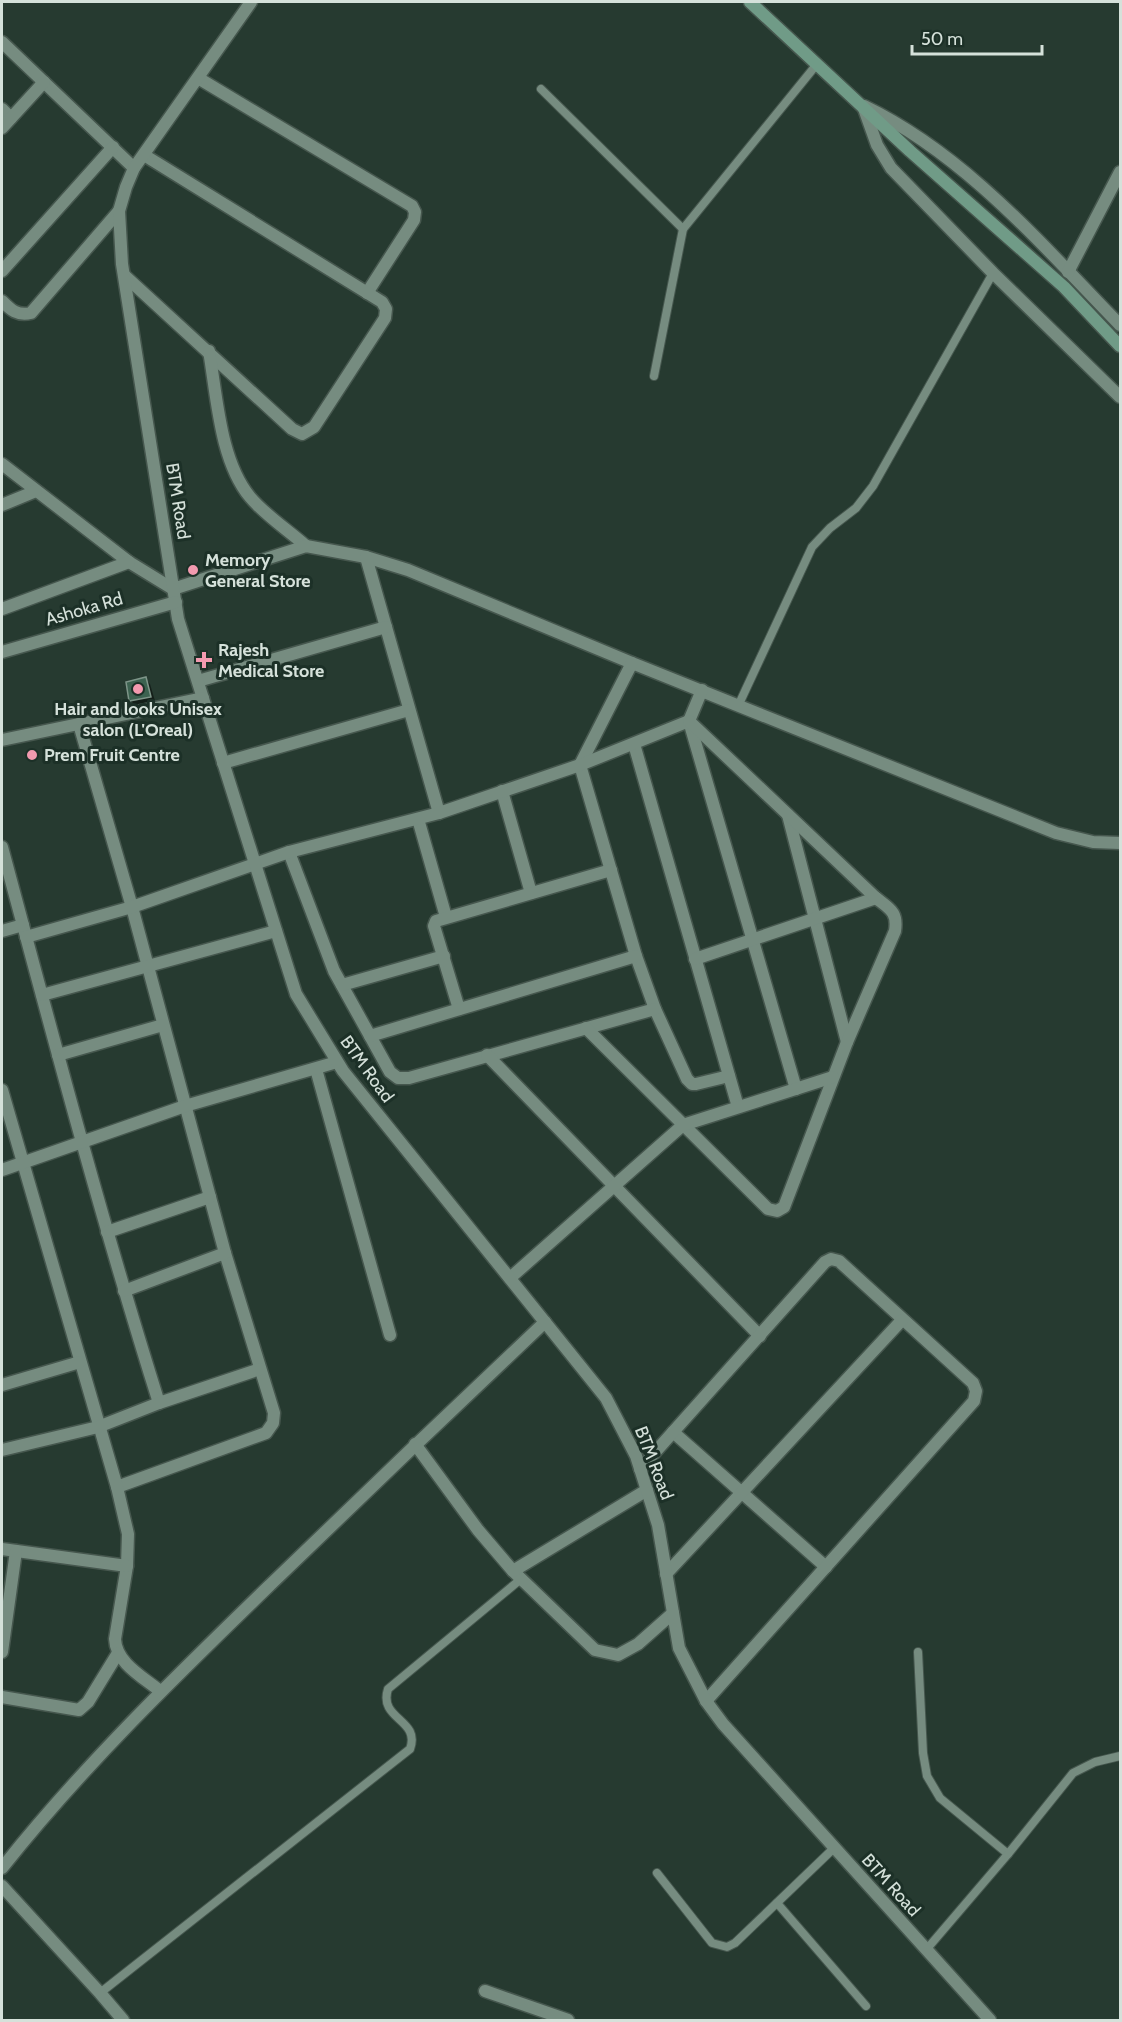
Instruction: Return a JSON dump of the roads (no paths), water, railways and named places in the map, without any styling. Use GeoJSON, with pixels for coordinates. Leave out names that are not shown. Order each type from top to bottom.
{"type":"FeatureCollection","features":[{"type":"Feature","properties":{"kind":"main road"},"geometry":{"type":"LineString","coordinates":[[750,2],[910,151],[1064,287],[1120,346]]}},
{"type":"Feature","properties":{"kind":"street","name":"BTM Road"},"geometry":{"type":"LineString","coordinates":[[251,2],[134,168],[119,211],[124,276],[178,619],[296,994],[337,1062],[606,1398],[636,1455],[658,1525],[679,1648],[706,1701],[723,1724],[990,2020]]}},
{"type":"Feature","properties":{"kind":"street"},"geometry":{"type":"LineString","coordinates":[[2,42],[134,168]]}},
{"type":"Feature","properties":{"kind":"street"},"geometry":{"type":"LineString","coordinates":[[198,78],[412,206],[415,213],[414,220],[367,294]]}},
{"type":"Feature","properties":{"kind":"street"},"geometry":{"type":"LineString","coordinates":[[2,129],[44,82]]}},
{"type":"Feature","properties":{"kind":"street"},"geometry":{"type":"LineString","coordinates":[[863,106],[904,128],[958,168],[1013,215],[1120,325]]}},
{"type":"Feature","properties":{"kind":"street"},"geometry":{"type":"LineString","coordinates":[[863,106],[877,145],[891,168],[993,273],[1120,397]]}},
{"type":"Feature","properties":{"kind":"street"},"geometry":{"type":"LineString","coordinates":[[2,109],[11,118]]}},
{"type":"Feature","properties":{"kind":"street"},"geometry":{"type":"LineString","coordinates":[[2,271],[112,147]]}},
{"type":"Feature","properties":{"kind":"street"},"geometry":{"type":"LineString","coordinates":[[124,276],[292,429],[302,434],[314,427],[385,318],[386,309],[382,302],[144,155]]}},
{"type":"Feature","properties":{"kind":"street"},"geometry":{"type":"LineString","coordinates":[[1068,272],[1120,172]]}},
{"type":"Feature","properties":{"kind":"street"},"geometry":{"type":"LineString","coordinates":[[2,301],[12,311],[22,315],[31,314],[119,211]]}},
{"type":"Feature","properties":{"kind":"street"},"geometry":{"type":"LineString","coordinates":[[209,351],[226,448],[234,473],[251,498],[306,546],[366,557],[408,570],[632,663],[1056,833],[1092,842],[1120,843]]}},
{"type":"Feature","properties":{"kind":"street"},"geometry":{"type":"LineString","coordinates":[[2,464],[175,595]]}},
{"type":"Feature","properties":{"kind":"street"},"geometry":{"type":"LineString","coordinates":[[2,505],[36,491]]}},
{"type":"Feature","properties":{"kind":"street","name":"Ashoka Rd"},"geometry":{"type":"LineString","coordinates":[[2,652],[175,595],[306,546]]}},
{"type":"Feature","properties":{"kind":"street"},"geometry":{"type":"LineString","coordinates":[[366,557],[439,813]]}},
{"type":"Feature","properties":{"kind":"street"},"geometry":{"type":"LineString","coordinates":[[2,609],[129,562]]}},
{"type":"Feature","properties":{"kind":"street"},"geometry":{"type":"LineString","coordinates":[[198,681],[386,627]]}},
{"type":"Feature","properties":{"kind":"street"},"geometry":{"type":"LineString","coordinates":[[632,663],[580,765],[636,956],[655,1009],[689,1082],[696,1084],[729,1076]]}},
{"type":"Feature","properties":{"kind":"street"},"geometry":{"type":"LineString","coordinates":[[702,690],[689,721],[796,1089]]}},
{"type":"Feature","properties":{"kind":"street"},"geometry":{"type":"LineString","coordinates":[[2,740],[203,699]]}},
{"type":"Feature","properties":{"kind":"street"},"geometry":{"type":"LineString","coordinates":[[223,764],[410,710]]}},
{"type":"Feature","properties":{"kind":"street"},"geometry":{"type":"LineString","coordinates":[[2,931],[24,931],[132,907],[289,852],[439,813],[580,765],[689,721]]}},
{"type":"Feature","properties":{"kind":"street"},"geometry":{"type":"LineString","coordinates":[[586,1028],[768,1209],[777,1211],[784,1206],[847,1042],[895,931],[897,920],[893,912],[689,721]]}},
{"type":"Feature","properties":{"kind":"street"},"geometry":{"type":"LineString","coordinates":[[79,724],[132,907],[225,1253],[274,1413],[273,1423],[266,1433],[117,1487]]}},
{"type":"Feature","properties":{"kind":"street"},"geometry":{"type":"LineString","coordinates":[[634,744],[738,1107]]}},
{"type":"Feature","properties":{"kind":"street"},"geometry":{"type":"LineString","coordinates":[[502,791],[531,893]]}},
{"type":"Feature","properties":{"kind":"street"},"geometry":{"type":"LineString","coordinates":[[788,815],[847,1042]]}},
{"type":"Feature","properties":{"kind":"street"},"geometry":{"type":"LineString","coordinates":[[418,819],[446,917]]}},
{"type":"Feature","properties":{"kind":"street"},"geometry":{"type":"LineString","coordinates":[[2,848],[81,1142],[159,1403]]}},
{"type":"Feature","properties":{"kind":"street"},"geometry":{"type":"LineString","coordinates":[[289,852],[334,971],[390,1072],[398,1078],[409,1078],[655,1009]]}},
{"type":"Feature","properties":{"kind":"street"},"geometry":{"type":"LineString","coordinates":[[459,1009],[434,926],[436,921],[611,870]]}},
{"type":"Feature","properties":{"kind":"street"},"geometry":{"type":"LineString","coordinates":[[695,959],[876,898]]}},
{"type":"Feature","properties":{"kind":"street"},"geometry":{"type":"LineString","coordinates":[[42,995],[276,931]]}},
{"type":"Feature","properties":{"kind":"street"},"geometry":{"type":"LineString","coordinates":[[342,985],[444,956]]}},
{"type":"Feature","properties":{"kind":"street"},"geometry":{"type":"LineString","coordinates":[[370,1036],[636,956]]}},
{"type":"Feature","properties":{"kind":"street"},"geometry":{"type":"LineString","coordinates":[[58,1054],[163,1025]]}},
{"type":"Feature","properties":{"kind":"street"},"geometry":{"type":"LineString","coordinates":[[487,1056],[760,1336]]}},
{"type":"Feature","properties":{"kind":"street"},"geometry":{"type":"LineString","coordinates":[[2,1170],[185,1106],[337,1062]]}},
{"type":"Feature","properties":{"kind":"street"},"geometry":{"type":"LineString","coordinates":[[316,1069],[390,1335]]}},
{"type":"Feature","properties":{"kind":"street"},"geometry":{"type":"LineString","coordinates":[[510,1278],[683,1125],[833,1077]]}},
{"type":"Feature","properties":{"kind":"street"},"geometry":{"type":"LineString","coordinates":[[2,1090],[117,1487],[128,1534],[127,1566],[115,1639],[118,1653],[121,1659],[160,1691]]}},
{"type":"Feature","properties":{"kind":"street"},"geometry":{"type":"LineString","coordinates":[[107,1232],[210,1197]]}},
{"type":"Feature","properties":{"kind":"street"},"geometry":{"type":"LineString","coordinates":[[124,1291],[225,1253]]}},
{"type":"Feature","properties":{"kind":"street"},"geometry":{"type":"LineString","coordinates":[[640,1469],[825,1262],[831,1259],[839,1262],[973,1383],[976,1391],[974,1401],[706,1701]]}},
{"type":"Feature","properties":{"kind":"street"},"geometry":{"type":"LineString","coordinates":[[666,1574],[902,1320]]}},
{"type":"Feature","properties":{"kind":"street"},"geometry":{"type":"LineString","coordinates":[[2,1868],[46,1813],[160,1691],[415,1444],[545,1322]]}},
{"type":"Feature","properties":{"kind":"street"},"geometry":{"type":"LineString","coordinates":[[2,1385],[80,1362]]}},
{"type":"Feature","properties":{"kind":"street"},"geometry":{"type":"LineString","coordinates":[[2,1450],[99,1427],[159,1403],[260,1369]]}},
{"type":"Feature","properties":{"kind":"street"},"geometry":{"type":"LineString","coordinates":[[673,1432],[826,1567]]}},
{"type":"Feature","properties":{"kind":"street"},"geometry":{"type":"LineString","coordinates":[[415,1444],[478,1530],[517,1575],[595,1650],[618,1655],[638,1644],[673,1613]]}},
{"type":"Feature","properties":{"kind":"street"},"geometry":{"type":"LineString","coordinates":[[517,1575],[646,1490]]}},
{"type":"Feature","properties":{"kind":"street"},"geometry":{"type":"LineString","coordinates":[[2,1549],[127,1566]]}},
{"type":"Feature","properties":{"kind":"street"},"geometry":{"type":"LineString","coordinates":[[2,1652],[16,1551]]}},
{"type":"Feature","properties":{"kind":"street"},"geometry":{"type":"LineString","coordinates":[[2,1697],[79,1710],[88,1702],[118,1653]]}},
{"type":"Feature","properties":{"kind":"street"},"geometry":{"type":"LineString","coordinates":[[2,1886],[123,2020]]}},
{"type":"Feature","properties":{"kind":"street"},"geometry":{"type":"LineString","coordinates":[[485,1991],[567,2020]]}},
{"type":"Feature","properties":{"kind":"lane"},"geometry":{"type":"LineString","coordinates":[[654,376],[683,229],[817,64]]}},
{"type":"Feature","properties":{"kind":"lane"},"geometry":{"type":"LineString","coordinates":[[541,89],[683,229]]}},
{"type":"Feature","properties":{"kind":"lane"},"geometry":{"type":"LineString","coordinates":[[739,704],[812,547],[830,528],[856,508],[873,486],[993,273]]}},
{"type":"Feature","properties":{"kind":"lane"},"geometry":{"type":"LineString","coordinates":[[100,1992],[410,1749],[411,1732],[387,1706],[385,1698],[388,1689],[517,1575]]}},
{"type":"Feature","properties":{"kind":"lane"},"geometry":{"type":"LineString","coordinates":[[918,1652],[923,1753],[927,1776],[940,1798],[1008,1854]]}},
{"type":"Feature","properties":{"kind":"lane"},"geometry":{"type":"LineString","coordinates":[[926,1950],[1073,1773],[1095,1762],[1120,1756]]}},
{"type":"Feature","properties":{"kind":"lane"},"geometry":{"type":"LineString","coordinates":[[657,1873],[712,1943],[727,1947],[735,1943],[834,1848]]}},
{"type":"Feature","properties":{"kind":"lane"},"geometry":{"type":"LineString","coordinates":[[777,1903],[866,2006]]}},
{"type":"Feature","properties":{"kind":"place","name":"Memory General Store"},"geometry":{"type":"Point","coordinates":[193,570]}},
{"type":"Feature","properties":{"kind":"place","name":"Rajesh Medical Store"},"geometry":{"type":"Point","coordinates":[204,660]}},
{"type":"Feature","properties":{"kind":"place","name":"Hair and looks Unisex salon (L'Oreal)"},"geometry":{"type":"Point","coordinates":[138,689]}},
{"type":"Feature","properties":{"kind":"place","name":"Prem Fruit Centre"},"geometry":{"type":"Point","coordinates":[32,755]}}]}
